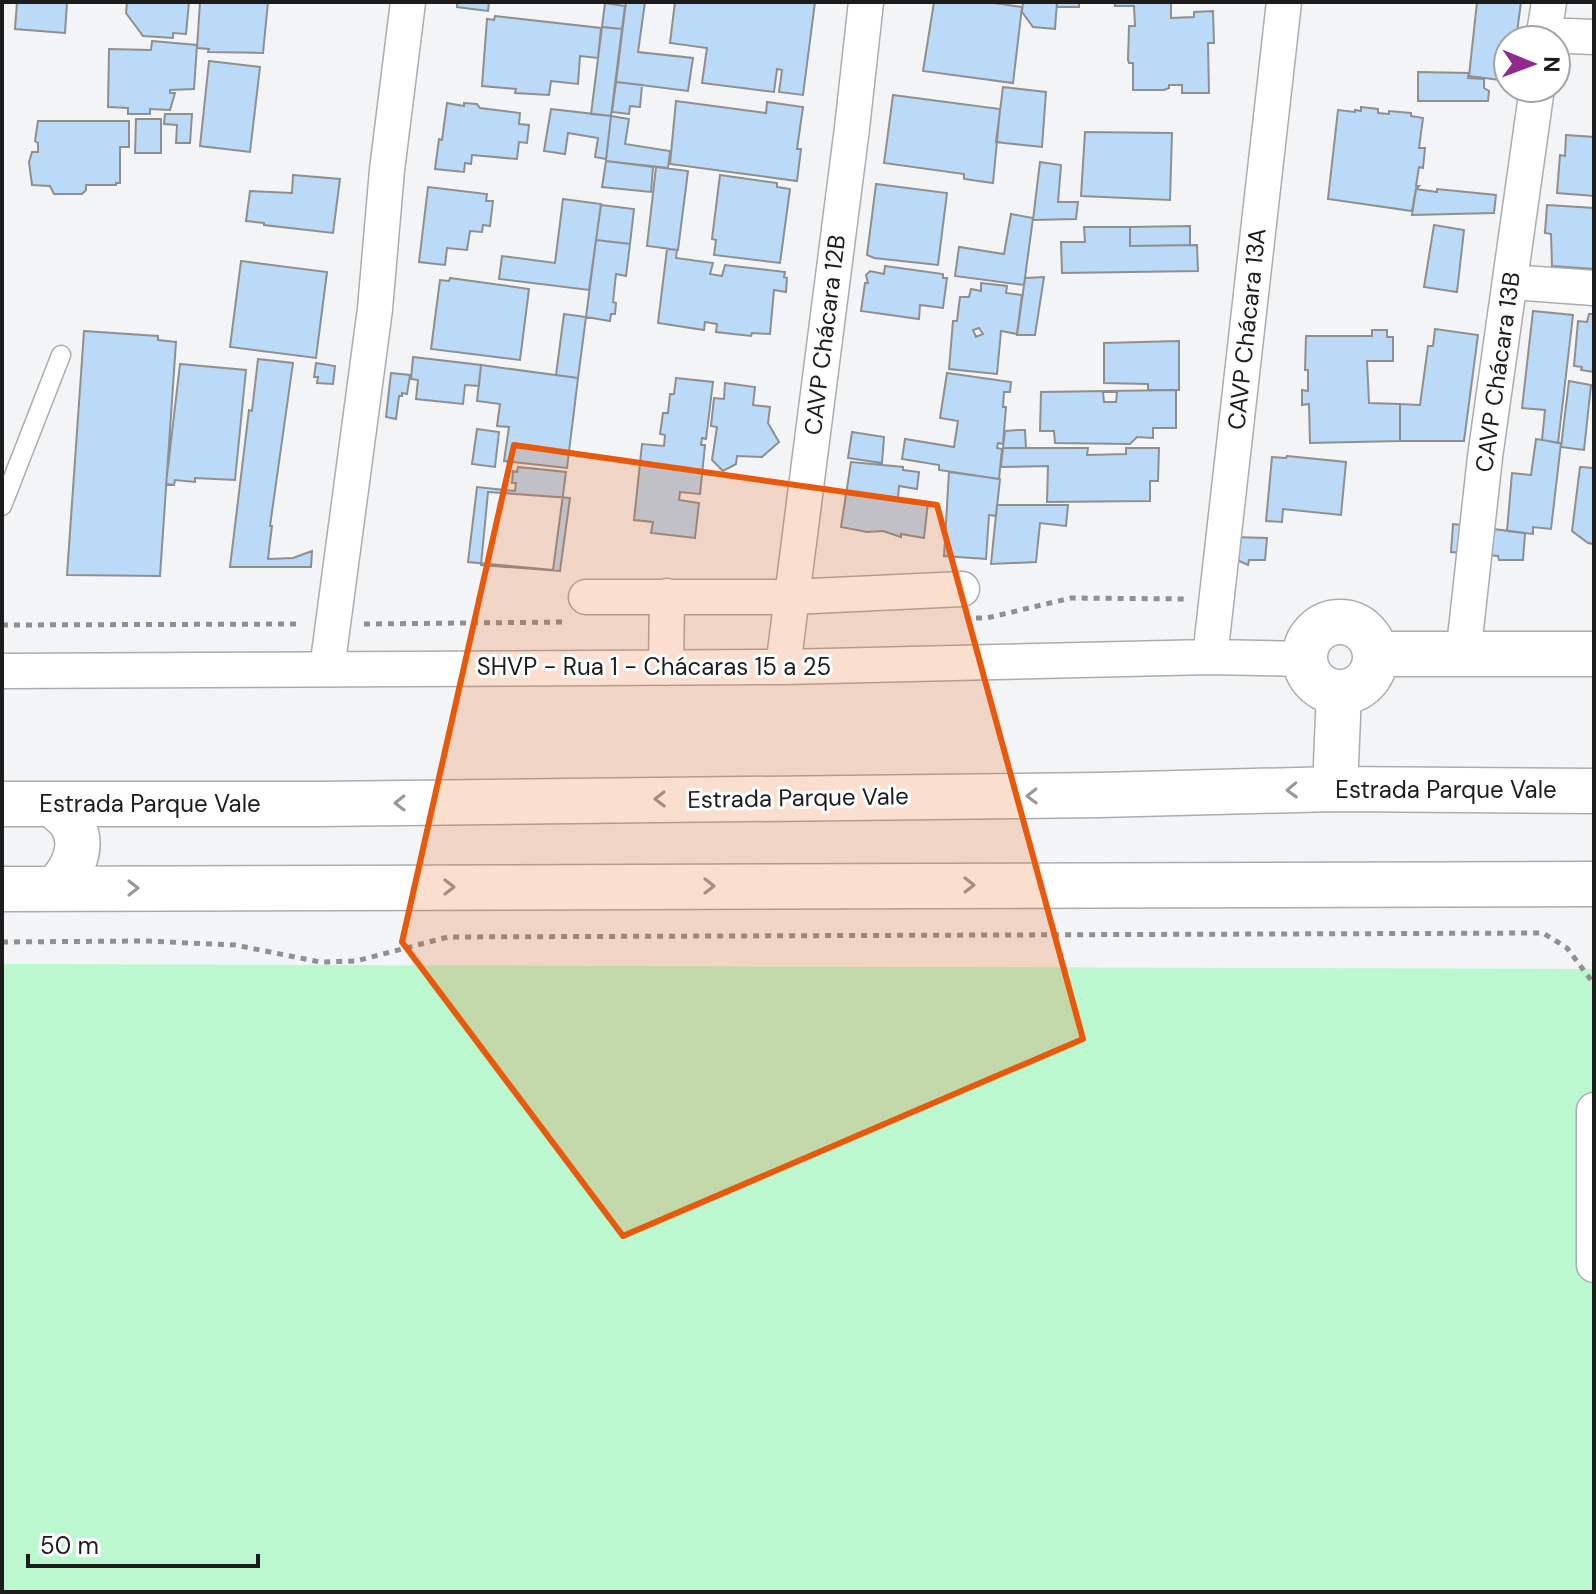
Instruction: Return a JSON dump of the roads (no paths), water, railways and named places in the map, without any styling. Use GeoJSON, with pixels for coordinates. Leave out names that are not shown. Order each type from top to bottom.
{"type":"FeatureCollection","features":[{"type":"Feature","properties":{"kind":"main road"},"geometry":{"type":"LineString","coordinates":[[1345,622],[1360,627],[1371,639],[1376,654],[1374,669],[1366,682],[1353,690],[1339,692],[1326,690],[1315,683],[1305,659],[1307,644],[1316,631],[1330,623],[1345,622]]}},
{"type":"Feature","properties":{"kind":"main road"},"geometry":{"type":"LineString","coordinates":[[1376,654],[1594,654]]}},
{"type":"Feature","properties":{"kind":"main road"},"geometry":{"type":"LineString","coordinates":[[1335,789],[1339,692]]}},
{"type":"Feature","properties":{"kind":"main road","name":"Estrada Parque Vale"},"geometry":{"type":"LineString","coordinates":[[2,804],[319,804],[1100,795],[1335,789],[1594,791]]}},
{"type":"Feature","properties":{"kind":"main road"},"geometry":{"type":"LineString","coordinates":[[52,804],[71,822],[76,837],[76,859],[70,874],[55,889]]}},
{"type":"Feature","properties":{"kind":"main road"},"geometry":{"type":"LineString","coordinates":[[2,889],[1594,884]]}},
{"type":"Feature","properties":{"kind":"street"},"geometry":{"type":"LineString","coordinates":[[327,669],[375,309],[387,170],[408,2]]}},
{"type":"Feature","properties":{"kind":"street","name":"CAVP Chácara 12B"},"geometry":{"type":"LineString","coordinates":[[783,667],[866,2]]}},
{"type":"Feature","properties":{"kind":"street","name":"CAVP Chácara 13A"},"geometry":{"type":"LineString","coordinates":[[1210,657],[1284,2]]}},
{"type":"Feature","properties":{"kind":"street"},"geometry":{"type":"LineString","coordinates":[[1572,32],[1594,37]]}},
{"type":"Feature","properties":{"kind":"street","name":"CAVP Chácara 13B"},"geometry":{"type":"LineString","coordinates":[[1463,656],[1485,457],[1535,104]]}},
{"type":"Feature","properties":{"kind":"street"},"geometry":{"type":"LineString","coordinates":[[1510,282],[1594,288]]}},
{"type":"Feature","properties":{"kind":"street"},"geometry":{"type":"LineString","coordinates":[[586,597],[791,597],[962,589]]}},
{"type":"Feature","properties":{"kind":"street"},"geometry":{"type":"LineString","coordinates":[[666,668],[667,596]]}},
{"type":"Feature","properties":{"kind":"street","name":"SHVP - Rua 1 - Chácaras 15 a 25"},"geometry":{"type":"LineString","coordinates":[[2,671],[783,667],[1210,657],[1305,659]]}},
{"type":"Feature","properties":{"kind":"street"},"geometry":{"type":"LineString","coordinates":[[1594,1110],[1594,1265]]}},
{"type":"Feature","properties":{"kind":"lane"},"geometry":{"type":"LineString","coordinates":[[2,506],[61,355]]}}]}
